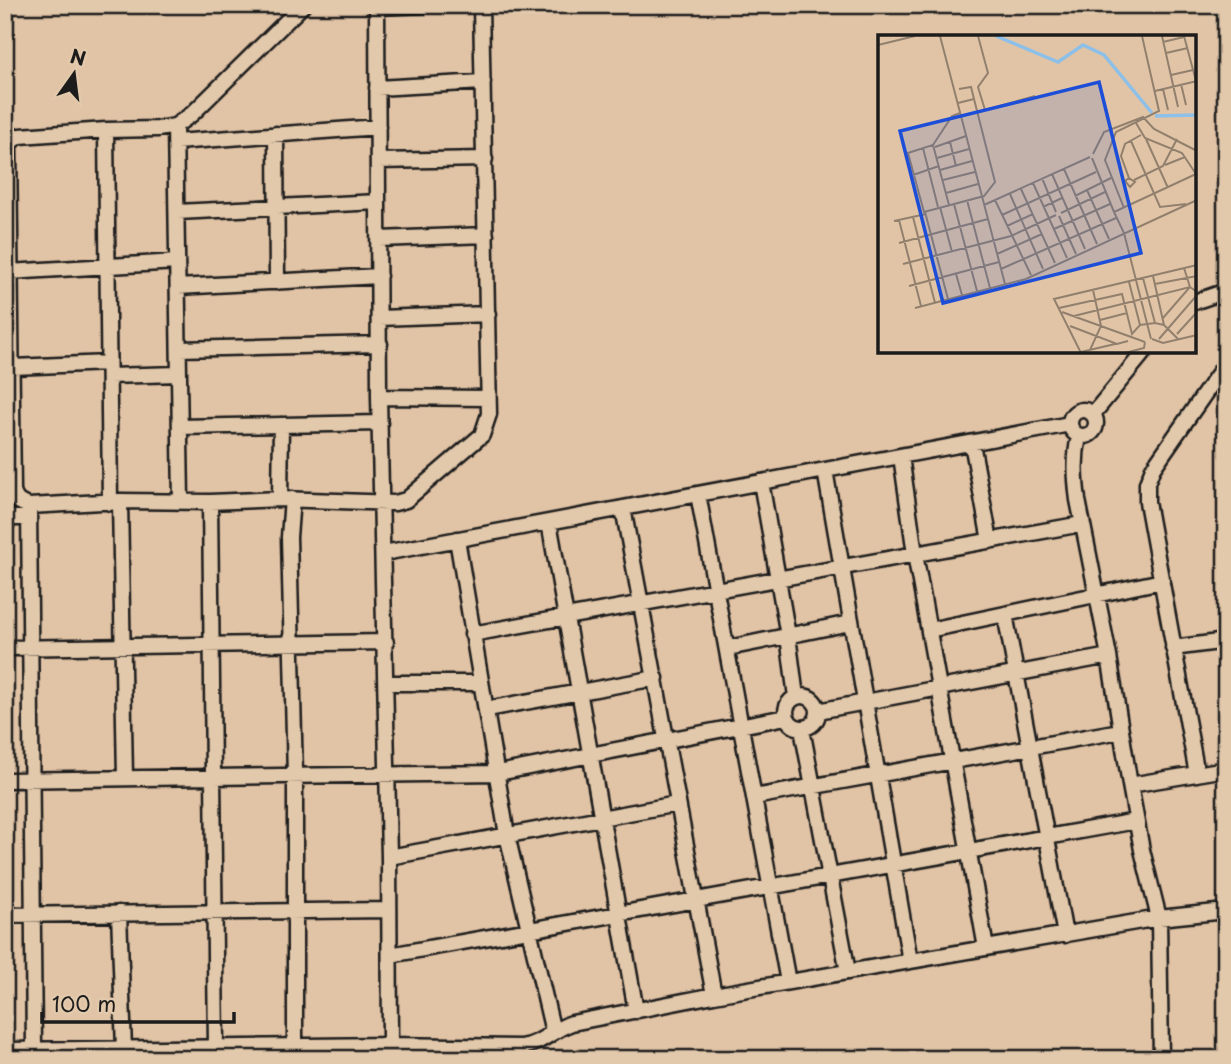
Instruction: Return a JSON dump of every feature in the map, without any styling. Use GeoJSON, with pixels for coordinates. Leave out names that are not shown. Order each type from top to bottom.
{"type":"FeatureCollection","features":[{"type":"Feature","properties":{"kind":"street"},"geometry":{"type":"LineString","coordinates":[[34,1050],[29,512],[15,498],[13,491],[8,153],[13,139],[20,136],[175,126],[192,114],[303,5]]}},
{"type":"Feature","properties":{"kind":"street"},"geometry":{"type":"LineString","coordinates":[[390,1045],[386,642],[379,397],[377,6],[424,5]]}},
{"type":"Feature","properties":{"kind":"street"},"geometry":{"type":"LineString","coordinates":[[5,518],[29,512],[115,502],[286,499],[395,503],[406,499],[482,435],[489,414],[481,5]]}},
{"type":"Feature","properties":{"kind":"street"},"geometry":{"type":"LineString","coordinates":[[377,88],[483,82]]}},
{"type":"Feature","properties":{"kind":"street"},"geometry":{"type":"LineString","coordinates":[[175,126],[181,501]]}},
{"type":"Feature","properties":{"kind":"street"},"geometry":{"type":"LineString","coordinates":[[176,142],[378,127]]}},
{"type":"Feature","properties":{"kind":"street"},"geometry":{"type":"LineString","coordinates":[[106,130],[109,369],[122,646],[125,778]]}},
{"type":"Feature","properties":{"kind":"street"},"geometry":{"type":"LineString","coordinates":[[276,134],[277,282]]}},
{"type":"Feature","properties":{"kind":"street"},"geometry":{"type":"LineString","coordinates":[[378,161],[485,159]]}},
{"type":"Feature","properties":{"kind":"street"},"geometry":{"type":"LineString","coordinates":[[177,212],[378,202]]}},
{"type":"Feature","properties":{"kind":"street"},"geometry":{"type":"LineString","coordinates":[[379,239],[486,235]]}},
{"type":"Feature","properties":{"kind":"street"},"geometry":{"type":"LineString","coordinates":[[9,272],[177,262]]}},
{"type":"Feature","properties":{"kind":"street"},"geometry":{"type":"LineString","coordinates":[[178,287],[379,276]]}},
{"type":"Feature","properties":{"kind":"street"},"geometry":{"type":"LineString","coordinates":[[1196,301],[1226,290]]}},
{"type":"Feature","properties":{"kind":"street"},"geometry":{"type":"LineString","coordinates":[[379,318],[488,314]]}},
{"type":"Feature","properties":{"kind":"street"},"geometry":{"type":"LineString","coordinates":[[179,349],[380,344]]}},
{"type":"Feature","properties":{"kind":"street"},"geometry":{"type":"LineString","coordinates":[[384,553],[972,443],[1074,430],[1092,433],[1096,427],[1093,414],[1142,354]]}},
{"type":"Feature","properties":{"kind":"street"},"geometry":{"type":"LineString","coordinates":[[1197,774],[1147,502],[1147,483],[1153,468],[1226,363]]}},
{"type":"Feature","properties":{"kind":"street"},"geometry":{"type":"LineString","coordinates":[[13,367],[179,374]]}},
{"type":"Feature","properties":{"kind":"street"},"geometry":{"type":"LineString","coordinates":[[379,397],[488,398]]}},
{"type":"Feature","properties":{"kind":"street"},"geometry":{"type":"LineString","coordinates":[[180,427],[380,423]]}},
{"type":"Feature","properties":{"kind":"street"},"geometry":{"type":"LineString","coordinates":[[281,425],[289,537],[295,776],[295,1046]]}},
{"type":"Feature","properties":{"kind":"street"},"geometry":{"type":"LineString","coordinates":[[1074,430],[1074,475],[1082,524],[1109,656],[1136,821],[1159,918],[1161,1059]]}},
{"type":"Feature","properties":{"kind":"street"},"geometry":{"type":"LineString","coordinates":[[972,443],[990,541]]}},
{"type":"Feature","properties":{"kind":"street"},"geometry":{"type":"LineString","coordinates":[[901,456],[938,688],[986,948]]}},
{"type":"Feature","properties":{"kind":"street"},"geometry":{"type":"LineString","coordinates":[[825,470],[849,623],[909,961]]}},
{"type":"Feature","properties":{"kind":"street"},"geometry":{"type":"LineString","coordinates":[[761,482],[796,696]]}},
{"type":"Feature","properties":{"kind":"street"},"geometry":{"type":"LineString","coordinates":[[698,494],[788,982]]}},
{"type":"Feature","properties":{"kind":"street"},"geometry":{"type":"LineString","coordinates":[[210,502],[216,1047]]}},
{"type":"Feature","properties":{"kind":"street"},"geometry":{"type":"LineString","coordinates":[[623,508],[714,995]]}},
{"type":"Feature","properties":{"kind":"street"},"geometry":{"type":"LineString","coordinates":[[549,522],[636,1011]]}},
{"type":"Feature","properties":{"kind":"street"},"geometry":{"type":"LineString","coordinates":[[471,634],[1082,524]]}},
{"type":"Feature","properties":{"kind":"street"},"geometry":{"type":"LineString","coordinates":[[457,539],[507,835],[553,1032]]}},
{"type":"Feature","properties":{"kind":"street"},"geometry":{"type":"LineString","coordinates":[[929,630],[1162,580]]}},
{"type":"Feature","properties":{"kind":"street"},"geometry":{"type":"LineString","coordinates":[[1005,614],[1065,934]]}},
{"type":"Feature","properties":{"kind":"street"},"geometry":{"type":"LineString","coordinates":[[728,648],[849,623]]}},
{"type":"Feature","properties":{"kind":"street"},"geometry":{"type":"LineString","coordinates":[[1173,648],[1226,641]]}},
{"type":"Feature","properties":{"kind":"street"},"geometry":{"type":"LineString","coordinates":[[5,648],[386,642]]}},
{"type":"Feature","properties":{"kind":"street"},"geometry":{"type":"LineString","coordinates":[[818,711],[1109,656]]}},
{"type":"Feature","properties":{"kind":"street"},"geometry":{"type":"LineString","coordinates":[[487,709],[656,678]]}},
{"type":"Feature","properties":{"kind":"street"},"geometry":{"type":"LineString","coordinates":[[386,683],[481,683]]}},
{"type":"Feature","properties":{"kind":"street"},"geometry":{"type":"LineString","coordinates":[[796,696],[806,696],[815,701],[818,711],[817,719],[802,729],[795,727],[786,717],[785,709],[789,701],[796,696]]}},
{"type":"Feature","properties":{"kind":"street"},"geometry":{"type":"LineString","coordinates":[[5,780],[498,773],[786,717]]}},
{"type":"Feature","properties":{"kind":"street"},"geometry":{"type":"LineString","coordinates":[[802,729],[848,972]]}},
{"type":"Feature","properties":{"kind":"street"},"geometry":{"type":"LineString","coordinates":[[754,797],[1120,732]]}},
{"type":"Feature","properties":{"kind":"street"},"geometry":{"type":"LineString","coordinates":[[1130,785],[1226,769]]}},
{"type":"Feature","properties":{"kind":"street"},"geometry":{"type":"LineString","coordinates":[[389,857],[677,804]]}},
{"type":"Feature","properties":{"kind":"street"},"geometry":{"type":"LineString","coordinates":[[390,955],[1136,821]]}},
{"type":"Feature","properties":{"kind":"street"},"geometry":{"type":"LineString","coordinates":[[5,915],[389,910]]}},
{"type":"Feature","properties":{"kind":"street"},"geometry":{"type":"LineString","coordinates":[[5,1050],[390,1045],[521,1047],[533,1045],[572,1023],[714,995],[1159,918],[1226,911]]}},
{"type":"Feature","properties":{"kind":"street"},"geometry":{"type":"LineString","coordinates":[[118,913],[124,1049]]}}]}
